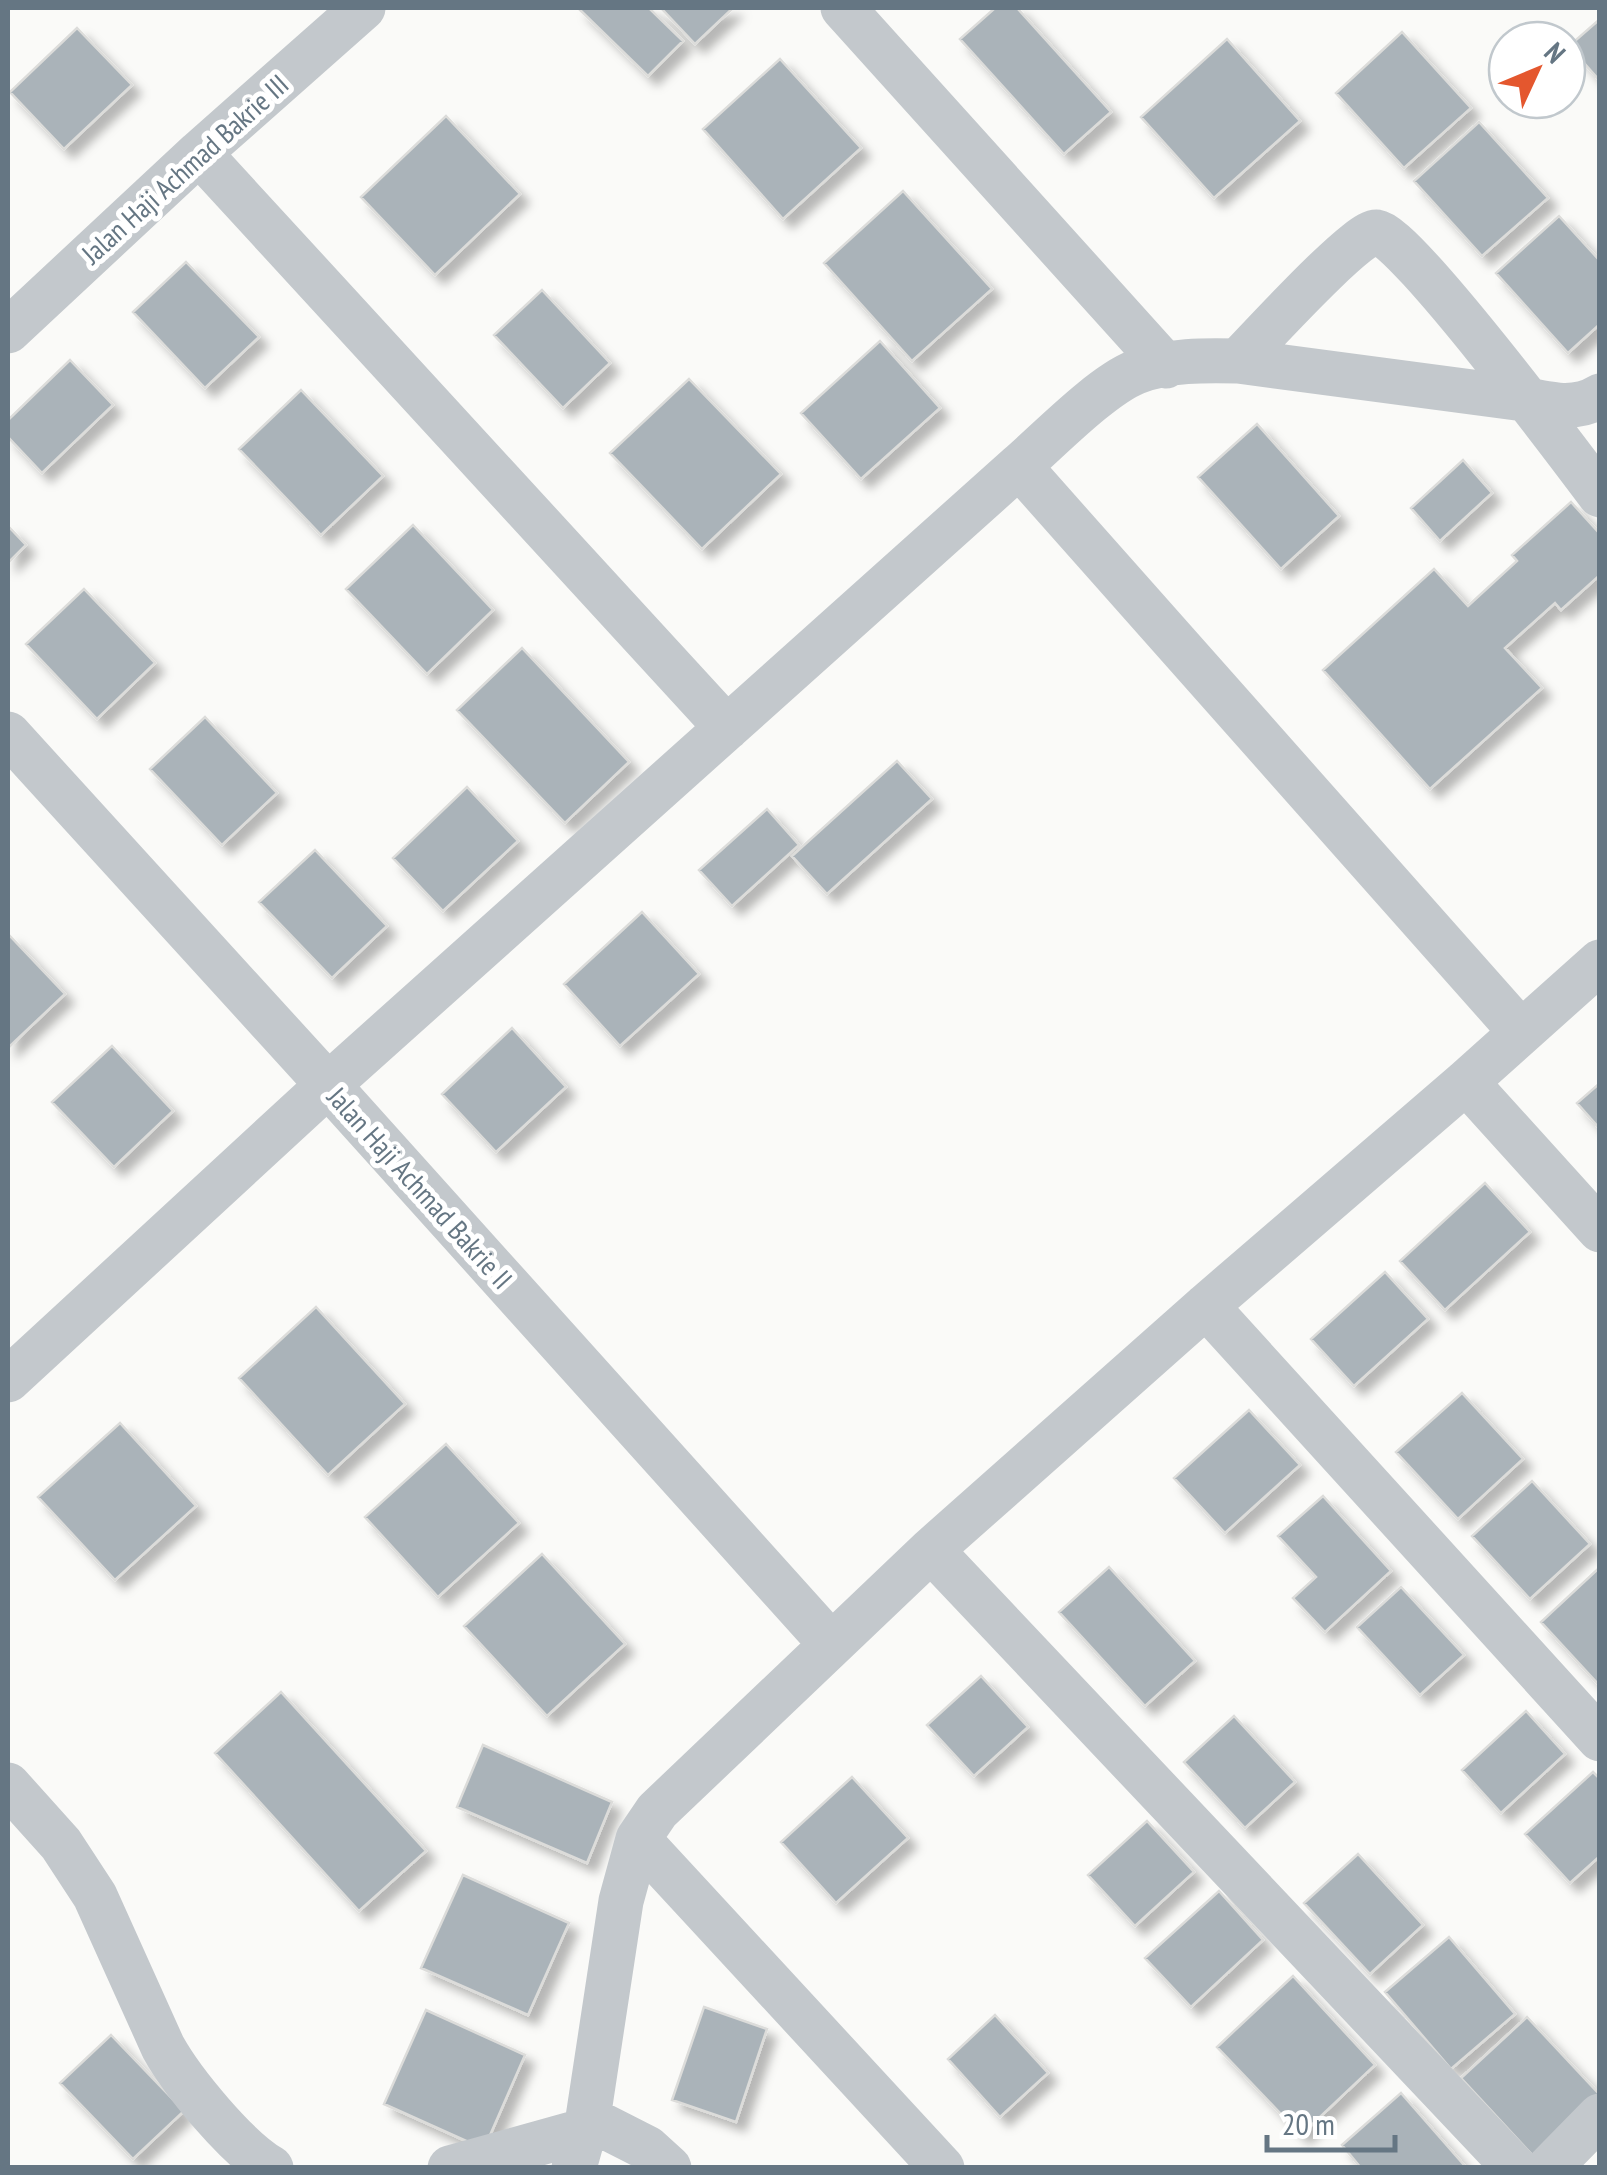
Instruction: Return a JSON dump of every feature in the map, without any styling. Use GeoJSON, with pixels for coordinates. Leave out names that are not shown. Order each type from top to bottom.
{"type":"FeatureCollection","features":[{"type":"Feature","properties":{"kind":"street","name":"Jalan Haji Achmad Bakrie III"},"geometry":{"type":"LineString","coordinates":[[8,331],[199,153],[364,8]]}},
{"type":"Feature","properties":{"kind":"street"},"geometry":{"type":"LineString","coordinates":[[843,8],[1166,366]]}},
{"type":"Feature","properties":{"kind":"street"},"geometry":{"type":"LineString","coordinates":[[199,153],[727,728]]}},
{"type":"Feature","properties":{"kind":"street"},"geometry":{"type":"LineString","coordinates":[[1238,361],[1366,234],[1377,232],[1388,237],[1575,407],[1600,495]]}},
{"type":"Feature","properties":{"kind":"street"},"geometry":{"type":"LineString","coordinates":[[8,1380],[328,1085],[1019,466],[1123,378],[1139,371],[1201,360],[1238,361],[1575,407]]}},
{"type":"Feature","properties":{"kind":"street"},"geometry":{"type":"LineString","coordinates":[[1019,466],[1521,1032]]}},
{"type":"Feature","properties":{"kind":"street","name":"Jalan Haji Achmad Bakrie II"},"geometry":{"type":"LineString","coordinates":[[8,734],[831,1644]]}},
{"type":"Feature","properties":{"kind":"street"},"geometry":{"type":"LineString","coordinates":[[582,2139],[621,1901],[638,1839],[656,1811],[931,1550],[1600,962]]}},
{"type":"Feature","properties":{"kind":"street"},"geometry":{"type":"LineString","coordinates":[[1466,1082],[1600,1230]]}},
{"type":"Feature","properties":{"kind":"street"},"geometry":{"type":"LineString","coordinates":[[1206,1306],[1600,1739]]}},
{"type":"Feature","properties":{"kind":"street"},"geometry":{"type":"LineString","coordinates":[[931,1550],[1515,2168]]}},
{"type":"Feature","properties":{"kind":"street"},"geometry":{"type":"LineString","coordinates":[[8,1786],[62,1844],[95,1896],[175,2068],[253,2158],[272,2168]]}},
{"type":"Feature","properties":{"kind":"street"},"geometry":{"type":"LineString","coordinates":[[638,1839],[942,2168]]}},
{"type":"Feature","properties":{"kind":"street"},"geometry":{"type":"LineString","coordinates":[[1549,2168],[1600,2116]]}},
{"type":"Feature","properties":{"kind":"street"},"geometry":{"type":"LineString","coordinates":[[450,2168],[582,2139],[646,2148],[670,2168]]}},
{"type":"Feature","properties":{"kind":"building"},"geometry":{"type":"Polygon","coordinates":[[[578,8],[649,8],[683,41],[648,76],[578,8]]]}},
{"type":"Feature","properties":{"kind":"building"},"geometry":{"type":"Polygon","coordinates":[[[661,8],[733,8],[695,44],[661,8]]]}},
{"type":"Feature","properties":{"kind":"building"},"geometry":{"type":"Polygon","coordinates":[[[995,8],[1017,8],[1111,112],[1064,154],[960,39],[995,8]]]}},
{"type":"Feature","properties":{"kind":"building"},"geometry":{"type":"Polygon","coordinates":[[[1600,19],[1600,81],[1587,66],[1587,30],[1600,19]]]}},
{"type":"Feature","properties":{"kind":"building"},"geometry":{"type":"Polygon","coordinates":[[[77,28],[132,85],[64,149],[10,92],[77,28]]]}},
{"type":"Feature","properties":{"kind":"building"},"geometry":{"type":"Polygon","coordinates":[[[1402,32],[1471,108],[1404,168],[1336,93],[1402,32]]]}},
{"type":"Feature","properties":{"kind":"building"},"geometry":{"type":"Polygon","coordinates":[[[1227,39],[1300,121],[1214,198],[1141,117],[1227,39]]]}},
{"type":"Feature","properties":{"kind":"building"},"geometry":{"type":"Polygon","coordinates":[[[780,59],[861,148],[783,219],[703,129],[780,59]]]}},
{"type":"Feature","properties":{"kind":"building"},"geometry":{"type":"Polygon","coordinates":[[[446,116],[520,194],[435,275],[361,197],[446,116]]]}},
{"type":"Feature","properties":{"kind":"building"},"geometry":{"type":"Polygon","coordinates":[[[1479,122],[1548,198],[1482,256],[1414,181],[1479,122]]]}},
{"type":"Feature","properties":{"kind":"building"},"geometry":{"type":"Polygon","coordinates":[[[903,191],[992,289],[912,361],[824,263],[903,191]]]}},
{"type":"Feature","properties":{"kind":"building"},"geometry":{"type":"Polygon","coordinates":[[[1559,216],[1600,261],[1600,324],[1568,353],[1496,273],[1559,216]]]}},
{"type":"Feature","properties":{"kind":"building"},"geometry":{"type":"Polygon","coordinates":[[[186,262],[259,337],[205,388],[133,312],[186,262]]]}},
{"type":"Feature","properties":{"kind":"building"},"geometry":{"type":"Polygon","coordinates":[[[542,290],[610,363],[563,408],[494,335],[542,290]]]}},
{"type":"Feature","properties":{"kind":"building"},"geometry":{"type":"Polygon","coordinates":[[[880,341],[940,408],[861,479],[801,413],[880,341]]]}},
{"type":"Feature","properties":{"kind":"building"},"geometry":{"type":"Polygon","coordinates":[[[70,360],[113,405],[42,473],[8,437],[8,420],[70,360]]]}},
{"type":"Feature","properties":{"kind":"building"},"geometry":{"type":"Polygon","coordinates":[[[689,379],[781,474],[702,549],[610,453],[689,379]]]}},
{"type":"Feature","properties":{"kind":"building"},"geometry":{"type":"Polygon","coordinates":[[[301,390],[383,476],[321,535],[239,449],[301,390]]]}},
{"type":"Feature","properties":{"kind":"building"},"geometry":{"type":"Polygon","coordinates":[[[1257,424],[1339,516],[1281,569],[1198,477],[1257,424]]]}},
{"type":"Feature","properties":{"kind":"building"},"geometry":{"type":"Polygon","coordinates":[[[1463,460],[1492,493],[1440,541],[1411,508],[1463,460]]]}},
{"type":"Feature","properties":{"kind":"building"},"geometry":{"type":"Polygon","coordinates":[[[1571,502],[1600,534],[1600,575],[1561,610],[1555,603],[1505,648],[1542,688],[1430,789],[1323,670],[1434,569],[1468,606],[1517,561],[1512,555],[1571,502]]]}},
{"type":"Feature","properties":{"kind":"building"},"geometry":{"type":"Polygon","coordinates":[[[413,525],[493,610],[427,674],[346,589],[413,525]]]}},
{"type":"Feature","properties":{"kind":"building"},"geometry":{"type":"Polygon","coordinates":[[[8,526],[26,545],[8,563],[8,526]]]}},
{"type":"Feature","properties":{"kind":"building"},"geometry":{"type":"Polygon","coordinates":[[[84,589],[155,663],[97,719],[26,644],[84,589]]]}},
{"type":"Feature","properties":{"kind":"building"},"geometry":{"type":"Polygon","coordinates":[[[522,648],[629,762],[565,823],[457,710],[522,648]]]}},
{"type":"Feature","properties":{"kind":"building"},"geometry":{"type":"Polygon","coordinates":[[[205,717],[277,793],[222,845],[150,769],[205,717]]]}},
{"type":"Feature","properties":{"kind":"building"},"geometry":{"type":"Polygon","coordinates":[[[897,761],[932,799],[827,894],[792,856],[897,761]]]}},
{"type":"Feature","properties":{"kind":"building"},"geometry":{"type":"Polygon","coordinates":[[[467,787],[518,841],[443,911],[393,858],[467,787]]]}},
{"type":"Feature","properties":{"kind":"building"},"geometry":{"type":"Polygon","coordinates":[[[767,809],[799,845],[732,906],[699,870],[767,809]]]}},
{"type":"Feature","properties":{"kind":"building"},"geometry":{"type":"Polygon","coordinates":[[[315,850],[387,926],[332,978],[259,902],[315,850]]]}},
{"type":"Feature","properties":{"kind":"building"},"geometry":{"type":"Polygon","coordinates":[[[642,912],[699,974],[620,1046],[564,984],[642,912]]]}},
{"type":"Feature","properties":{"kind":"building"},"geometry":{"type":"Polygon","coordinates":[[[8,937],[65,994],[8,1048],[8,937]]]}},
{"type":"Feature","properties":{"kind":"building"},"geometry":{"type":"Polygon","coordinates":[[[512,1028],[566,1087],[496,1152],[442,1094],[512,1028]]]}},
{"type":"Feature","properties":{"kind":"building"},"geometry":{"type":"Polygon","coordinates":[[[112,1046],[173,1111],[114,1167],[52,1102],[112,1046]]]}},
{"type":"Feature","properties":{"kind":"building"},"geometry":{"type":"Polygon","coordinates":[[[1600,1083],[1600,1129],[1577,1103],[1600,1083]]]}},
{"type":"Feature","properties":{"kind":"building"},"geometry":{"type":"Polygon","coordinates":[[[1485,1183],[1530,1232],[1445,1310],[1400,1261],[1485,1183]]]}},
{"type":"Feature","properties":{"kind":"building"},"geometry":{"type":"Polygon","coordinates":[[[1385,1272],[1428,1319],[1354,1386],[1311,1339],[1385,1272]]]}},
{"type":"Feature","properties":{"kind":"building"},"geometry":{"type":"Polygon","coordinates":[[[316,1307],[405,1404],[328,1475],[239,1378],[316,1307]]]}},
{"type":"Feature","properties":{"kind":"building"},"geometry":{"type":"Polygon","coordinates":[[[1462,1393],[1523,1459],[1458,1519],[1396,1452],[1462,1393]]]}},
{"type":"Feature","properties":{"kind":"building"},"geometry":{"type":"Polygon","coordinates":[[[1249,1410],[1300,1465],[1225,1533],[1174,1478],[1249,1410]]]}},
{"type":"Feature","properties":{"kind":"building"},"geometry":{"type":"Polygon","coordinates":[[[120,1423],[196,1506],[115,1580],[38,1497],[120,1423]]]}},
{"type":"Feature","properties":{"kind":"building"},"geometry":{"type":"Polygon","coordinates":[[[446,1444],[519,1523],[438,1597],[365,1517],[446,1444]]]}},
{"type":"Feature","properties":{"kind":"building"},"geometry":{"type":"Polygon","coordinates":[[[1532,1481],[1590,1544],[1530,1599],[1472,1536],[1532,1481]]]}},
{"type":"Feature","properties":{"kind":"building"},"geometry":{"type":"Polygon","coordinates":[[[1323,1496],[1391,1571],[1325,1632],[1293,1598],[1316,1577],[1278,1536],[1323,1496]]]}},
{"type":"Feature","properties":{"kind":"building"},"geometry":{"type":"Polygon","coordinates":[[[542,1554],[625,1644],[547,1716],[464,1626],[542,1554]]]}},
{"type":"Feature","properties":{"kind":"building"},"geometry":{"type":"Polygon","coordinates":[[[1109,1567],[1195,1661],[1145,1706],[1059,1612],[1109,1567]]]}},
{"type":"Feature","properties":{"kind":"building"},"geometry":{"type":"Polygon","coordinates":[[[1600,1568],[1600,1686],[1541,1622],[1600,1568]]]}},
{"type":"Feature","properties":{"kind":"building"},"geometry":{"type":"Polygon","coordinates":[[[1401,1587],[1464,1655],[1420,1695],[1357,1627],[1401,1587]]]}},
{"type":"Feature","properties":{"kind":"building"},"geometry":{"type":"Polygon","coordinates":[[[981,1676],[1028,1727],[974,1776],[927,1725],[981,1676]]]}},
{"type":"Feature","properties":{"kind":"building"},"geometry":{"type":"Polygon","coordinates":[[[281,1692],[426,1851],[359,1911],[215,1753],[281,1692]]]}},
{"type":"Feature","properties":{"kind":"building"},"geometry":{"type":"Polygon","coordinates":[[[1526,1711],[1565,1754],[1501,1813],[1462,1770],[1526,1711]]]}},
{"type":"Feature","properties":{"kind":"building"},"geometry":{"type":"Polygon","coordinates":[[[1234,1716],[1295,1782],[1245,1828],[1184,1762],[1234,1716]]]}},
{"type":"Feature","properties":{"kind":"building"},"geometry":{"type":"Polygon","coordinates":[[[483,1745],[612,1802],[587,1863],[457,1807],[483,1745]]]}},
{"type":"Feature","properties":{"kind":"building"},"geometry":{"type":"Polygon","coordinates":[[[1593,1772],[1600,1779],[1600,1856],[1570,1883],[1525,1834],[1593,1772]]]}},
{"type":"Feature","properties":{"kind":"building"},"geometry":{"type":"Polygon","coordinates":[[[852,1777],[908,1838],[836,1903],[781,1842],[852,1777]]]}},
{"type":"Feature","properties":{"kind":"building"},"geometry":{"type":"Polygon","coordinates":[[[1147,1821],[1194,1872],[1135,1926],[1088,1875],[1147,1821]]]}},
{"type":"Feature","properties":{"kind":"building"},"geometry":{"type":"Polygon","coordinates":[[[1358,1854],[1423,1925],[1370,1974],[1304,1903],[1358,1854]]]}},
{"type":"Feature","properties":{"kind":"building"},"geometry":{"type":"Polygon","coordinates":[[[463,1875],[569,1923],[528,2015],[421,1968],[463,1875]]]}},
{"type":"Feature","properties":{"kind":"building"},"geometry":{"type":"Polygon","coordinates":[[[1219,1891],[1263,1940],[1191,2007],[1145,1958],[1219,1891]]]}},
{"type":"Feature","properties":{"kind":"building"},"geometry":{"type":"Polygon","coordinates":[[[1449,1937],[1515,2014],[1451,2069],[1385,1992],[1449,1937]]]}},
{"type":"Feature","properties":{"kind":"building"},"geometry":{"type":"Polygon","coordinates":[[[1293,1976],[1375,2065],[1301,2135],[1217,2047],[1293,1976]]]}},
{"type":"Feature","properties":{"kind":"building"},"geometry":{"type":"Polygon","coordinates":[[[704,2007],[767,2029],[736,2122],[672,2100],[704,2007]]]}},
{"type":"Feature","properties":{"kind":"building"},"geometry":{"type":"Polygon","coordinates":[[[426,2010],[525,2055],[484,2149],[384,2104],[426,2010]]]}},
{"type":"Feature","properties":{"kind":"building"},"geometry":{"type":"Polygon","coordinates":[[[995,2015],[1048,2073],[1000,2117],[948,2059],[995,2015]]]}},
{"type":"Feature","properties":{"kind":"building"},"geometry":{"type":"Polygon","coordinates":[[[1527,2017],[1600,2095],[1536,2159],[1461,2078],[1527,2017]]]}},
{"type":"Feature","properties":{"kind":"building"},"geometry":{"type":"Polygon","coordinates":[[[111,2035],[184,2111],[133,2159],[60,2083],[111,2035]]]}},
{"type":"Feature","properties":{"kind":"building"},"geometry":{"type":"Polygon","coordinates":[[[1401,2093],[1464,2165],[1462,2168],[1361,2168],[1342,2145],[1401,2093]]]}}]}
